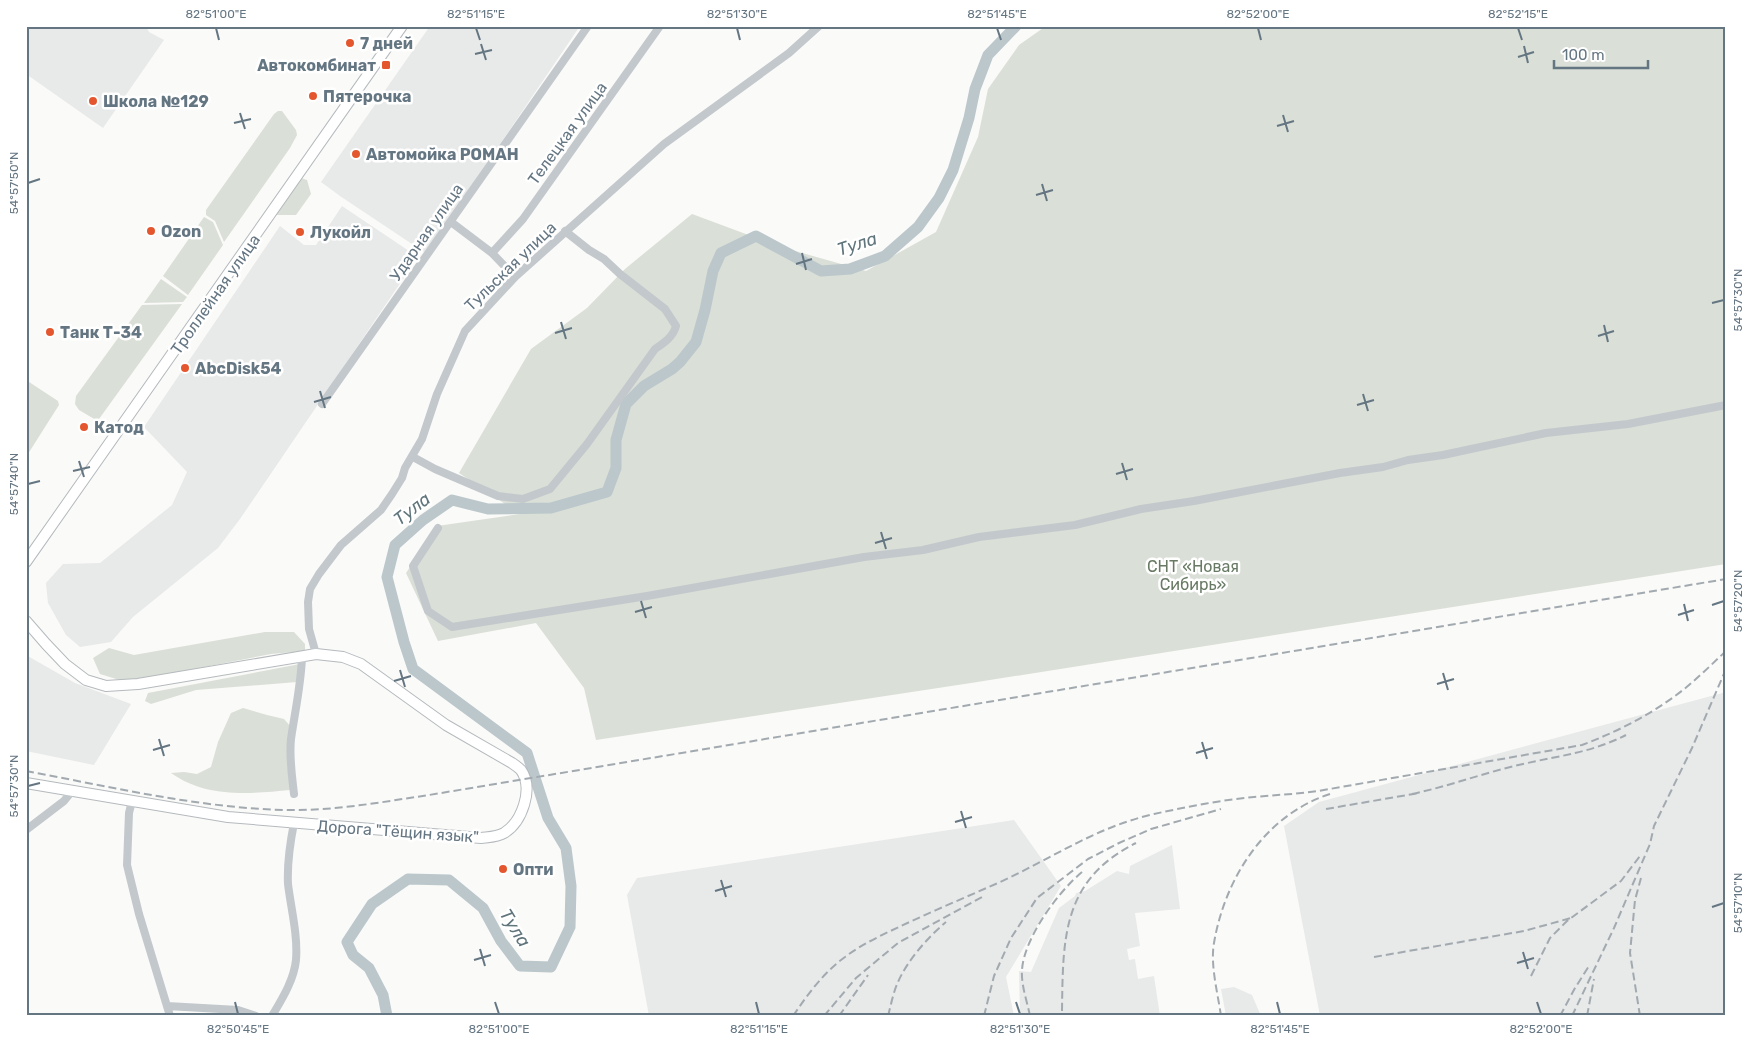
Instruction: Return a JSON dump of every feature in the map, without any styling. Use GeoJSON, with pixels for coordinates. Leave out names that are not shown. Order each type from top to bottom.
{"type":"FeatureCollection","features":[{"type":"Feature","properties":{"kind":"main road","name":"Троллейная улица"},"geometry":{"type":"LineString","coordinates":[[26,562],[402,26]]}},
{"type":"Feature","properties":{"kind":"main road","name":"Дорога \"Тёщин язык\""},"geometry":{"type":"LineString","coordinates":[[26,621],[66,664],[86,680],[106,686],[138,684],[316,654],[343,657],[361,664],[446,725],[521,770],[525,782],[525,799],[521,812],[509,829],[487,838],[472,838],[228,817],[26,783]]}},
{"type":"Feature","properties":{"kind":"street","name":"Ударная улица"},"geometry":{"type":"LineString","coordinates":[[322,404],[588,26]]}},
{"type":"Feature","properties":{"kind":"street","name":"Телецкая улица"},"geometry":{"type":"LineString","coordinates":[[492,253],[522,219],[660,26]]}},
{"type":"Feature","properties":{"kind":"street","name":"Тульская улица"},"geometry":{"type":"LineString","coordinates":[[316,654],[308,629],[310,589],[341,545],[381,510],[402,478],[405,468],[414,456],[422,439],[437,394],[464,331],[515,277],[664,144],[789,53],[819,26]]}},
{"type":"Feature","properties":{"kind":"street"},"geometry":{"type":"LineString","coordinates":[[451,222],[492,253],[515,277]]}},
{"type":"Feature","properties":{"kind":"street"},"geometry":{"type":"LineString","coordinates":[[414,456],[435,469],[498,496],[523,499],[550,489],[587,444],[655,349],[674,334],[676,326],[665,309],[604,259],[565,231]]}},
{"type":"Feature","properties":{"kind":"street"},"geometry":{"type":"LineString","coordinates":[[438,528],[412,566],[428,611],[452,627],[647,596],[864,557],[923,550],[979,537],[1075,525],[1141,509],[1194,501],[1340,472],[1383,467],[1408,460],[1443,455],[1546,433],[1628,424],[1726,405]]}},
{"type":"Feature","properties":{"kind":"street"},"geometry":{"type":"LineString","coordinates":[[294,794],[291,740],[301,683],[302,657]]}},
{"type":"Feature","properties":{"kind":"street"},"geometry":{"type":"LineString","coordinates":[[26,830],[64,802],[72,791]]}},
{"type":"Feature","properties":{"kind":"street"},"geometry":{"type":"LineString","coordinates":[[132,801],[129,813],[127,865],[139,914],[170,1016]]}},
{"type":"Feature","properties":{"kind":"street"},"geometry":{"type":"LineString","coordinates":[[272,1016],[284,996],[296,960],[288,882],[288,856],[294,823]]}},
{"type":"Feature","properties":{"kind":"street"},"geometry":{"type":"LineString","coordinates":[[167,1006],[238,1010],[256,1016]]}},
{"type":"Feature","properties":{"kind":"shaded area","name":"Школа №129"},"geometry":{"type":"Polygon","coordinates":[[[26,26],[146,26],[149,32],[164,40],[103,128],[26,74],[26,26]]]}},
{"type":"Feature","properties":{"kind":"shaded area"},"geometry":{"type":"Polygon","coordinates":[[[430,26],[580,26],[464,197],[424,252],[321,182],[430,26]]]}},
{"type":"Feature","properties":{"kind":"shaded area"},"geometry":{"type":"Polygon","coordinates":[[[342,206],[418,257],[240,519],[218,548],[133,617],[111,642],[80,647],[66,635],[48,603],[46,583],[63,564],[100,563],[172,505],[187,472],[144,427],[280,226],[304,245],[316,245],[342,206]]]}},
{"type":"Feature","properties":{"kind":"shaded area"},"geometry":{"type":"Polygon","coordinates":[[[26,655],[75,683],[131,704],[94,765],[26,751],[26,655]]]}},
{"type":"Feature","properties":{"kind":"shaded area"},"geometry":{"type":"Polygon","coordinates":[[[1726,692],[1726,1016],[1320,1016],[1284,826],[1319,802],[1726,692]]]}},
{"type":"Feature","properties":{"kind":"shaded area"},"geometry":{"type":"Polygon","coordinates":[[[1014,820],[1061,886],[1006,977],[1014,1016],[649,1016],[627,895],[637,878],[1014,820]]]}},
{"type":"Feature","properties":{"kind":"shaded area"},"geometry":{"type":"Polygon","coordinates":[[[1172,845],[1180,909],[1135,913],[1140,946],[1127,949],[1129,960],[1135,959],[1138,979],[1154,976],[1160,1016],[1020,1016],[1019,971],[1031,972],[1059,908],[1075,896],[1076,893],[1085,891],[1117,871],[1129,874],[1130,866],[1172,845]]]}},
{"type":"Feature","properties":{"kind":"shaded area"},"geometry":{"type":"Polygon","coordinates":[[[1234,987],[1252,995],[1261,1016],[1226,1016],[1221,989],[1234,987]]]}},
{"type":"Feature","properties":{"kind":"green space","name":"СНТ «Новая Сибирь»"},"geometry":{"type":"Polygon","coordinates":[[[1046,26],[1726,26],[1726,564],[596,740],[584,688],[536,623],[438,641],[406,573],[437,526],[520,514],[459,473],[531,349],[587,308],[625,269],[692,214],[781,247],[866,271],[936,232],[978,137],[988,89],[1019,45],[1046,26]]]}},
{"type":"Feature","properties":{"kind":"green space"},"geometry":{"type":"Polygon","coordinates":[[[278,111],[282,111],[296,130],[297,135],[290,148],[224,242],[215,221],[206,215],[206,210],[278,111]]]}},
{"type":"Feature","properties":{"kind":"green space"},"geometry":{"type":"Polygon","coordinates":[[[301,178],[307,180],[311,194],[296,215],[275,215],[301,178]]]}},
{"type":"Feature","properties":{"kind":"green space"},"geometry":{"type":"Polygon","coordinates":[[[204,217],[213,222],[223,245],[188,295],[163,276],[204,217]]]}},
{"type":"Feature","properties":{"kind":"green space"},"geometry":{"type":"Polygon","coordinates":[[[161,279],[187,297],[183,302],[144,303],[161,279]]]}},
{"type":"Feature","properties":{"kind":"green space"},"geometry":{"type":"Polygon","coordinates":[[[182,304],[99,419],[96,420],[79,410],[75,404],[76,396],[142,305],[182,304]]]}},
{"type":"Feature","properties":{"kind":"green space"},"geometry":{"type":"Polygon","coordinates":[[[26,380],[58,401],[59,405],[26,457],[26,380]]]}},
{"type":"Feature","properties":{"kind":"green space"},"geometry":{"type":"Polygon","coordinates":[[[265,632],[294,632],[305,644],[305,651],[271,654],[126,682],[100,674],[93,658],[109,648],[134,655],[265,632]]]}},
{"type":"Feature","properties":{"kind":"green space"},"geometry":{"type":"Polygon","coordinates":[[[300,664],[297,682],[196,690],[151,704],[145,701],[148,693],[300,664]]]}},
{"type":"Feature","properties":{"kind":"green space"},"geometry":{"type":"Polygon","coordinates":[[[243,708],[284,719],[291,727],[290,790],[244,793],[213,790],[184,781],[171,773],[197,774],[211,767],[218,742],[231,713],[243,708]]]}},
{"type":"Feature","properties":{"kind":"waterway","name":"Тула"},"geometry":{"type":"LineString","coordinates":[[387,1016],[383,995],[369,968],[353,955],[347,942],[372,904],[408,879],[449,880],[483,908],[501,941],[520,966],[551,967],[570,927],[571,886],[566,848],[548,818],[527,753],[413,669],[387,577],[395,545],[423,520],[452,500],[488,509],[551,508],[607,492],[616,468],[616,440],[626,404],[644,386],[680,362],[696,342],[713,271],[721,253],[756,236],[821,271],[850,269],[885,256],[918,227],[939,198],[953,170],[969,118],[975,89],[988,55],[1016,26]]}},
{"type":"Feature","properties":{"kind":"railway"},"geometry":{"type":"LineString","coordinates":[[26,771],[156,796],[221,805],[286,810],[340,808],[429,795],[1726,579]]}},
{"type":"Feature","properties":{"kind":"railway"},"geometry":{"type":"LineString","coordinates":[[793,1016],[823,977],[837,963],[858,948],[925,915],[1018,874],[1074,844],[1113,827],[1154,814],[1204,804],[1242,798],[1318,791],[1582,745],[1622,728],[1659,707],[1689,685],[1726,651]]}},
{"type":"Feature","properties":{"kind":"railway"},"geometry":{"type":"LineString","coordinates":[[1572,1016],[1614,928],[1650,844],[1654,826],[1692,748],[1726,669]]}},
{"type":"Feature","properties":{"kind":"railway"},"geometry":{"type":"LineString","coordinates":[[1412,794],[1509,767],[1588,750],[1626,735]]}},
{"type":"Feature","properties":{"kind":"railway"},"geometry":{"type":"LineString","coordinates":[[1326,809],[1419,793]]}},
{"type":"Feature","properties":{"kind":"railway"},"geometry":{"type":"LineString","coordinates":[[1221,1016],[1214,970],[1214,943],[1219,919],[1238,873],[1268,833],[1286,817],[1307,804],[1330,794]]}},
{"type":"Feature","properties":{"kind":"railway"},"geometry":{"type":"LineString","coordinates":[[984,1016],[994,976],[1011,938],[1037,898],[1088,859],[1119,843],[1151,829],[1221,809]]}},
{"type":"Feature","properties":{"kind":"railway"},"geometry":{"type":"LineString","coordinates":[[1062,1011],[1066,936],[1080,893],[1093,875],[1112,858],[1136,843]]}},
{"type":"Feature","properties":{"kind":"railway"},"geometry":{"type":"LineString","coordinates":[[1531,976],[1550,938],[1567,921],[1621,881],[1640,856]]}},
{"type":"Feature","properties":{"kind":"railway"},"geometry":{"type":"LineString","coordinates":[[1030,1016],[1023,987],[1022,970],[1024,957],[1044,916],[1063,891],[1082,872]]}},
{"type":"Feature","properties":{"kind":"railway"},"geometry":{"type":"LineString","coordinates":[[1640,1016],[1630,953],[1635,900],[1641,878]]}},
{"type":"Feature","properties":{"kind":"railway"},"geometry":{"type":"LineString","coordinates":[[824,1016],[856,978],[898,943],[982,897]]}},
{"type":"Feature","properties":{"kind":"railway"},"geometry":{"type":"LineString","coordinates":[[1374,957],[1524,931],[1571,918]]}},
{"type":"Feature","properties":{"kind":"railway"},"geometry":{"type":"LineString","coordinates":[[888,1016],[893,995],[902,974],[925,942],[946,922]]}},
{"type":"Feature","properties":{"kind":"railway"},"geometry":{"type":"LineString","coordinates":[[1560,1016],[1589,966]]}},
{"type":"Feature","properties":{"kind":"railway"},"geometry":{"type":"LineString","coordinates":[[839,1016],[868,975]]}},
{"type":"Feature","properties":{"kind":"railway"},"geometry":{"type":"LineString","coordinates":[[1587,1016],[1594,979]]}},
{"type":"Feature","properties":{"kind":"place","name":"7 дней"},"geometry":{"type":"Point","coordinates":[350,43]}},
{"type":"Feature","properties":{"kind":"place","name":"Автокомбинат"},"geometry":{"type":"Point","coordinates":[386,65]}},
{"type":"Feature","properties":{"kind":"place","name":"Пятерочка"},"geometry":{"type":"Point","coordinates":[313,96]}},
{"type":"Feature","properties":{"kind":"place","name":"Школа №129"},"geometry":{"type":"Point","coordinates":[93,101]}},
{"type":"Feature","properties":{"kind":"place","name":"Автомойка РОМАН"},"geometry":{"type":"Point","coordinates":[356,154]}},
{"type":"Feature","properties":{"kind":"place","name":"Ozon"},"geometry":{"type":"Point","coordinates":[151,231]}},
{"type":"Feature","properties":{"kind":"place","name":"Лукойл"},"geometry":{"type":"Point","coordinates":[300,232]}},
{"type":"Feature","properties":{"kind":"place","name":"Танк Т-34"},"geometry":{"type":"Point","coordinates":[50,332]}},
{"type":"Feature","properties":{"kind":"place","name":"AbcDisk54"},"geometry":{"type":"Point","coordinates":[185,368]}},
{"type":"Feature","properties":{"kind":"place","name":"Катод"},"geometry":{"type":"Point","coordinates":[84,427]}},
{"type":"Feature","properties":{"kind":"place","name":"Опти"},"geometry":{"type":"Point","coordinates":[503,869]}}]}
